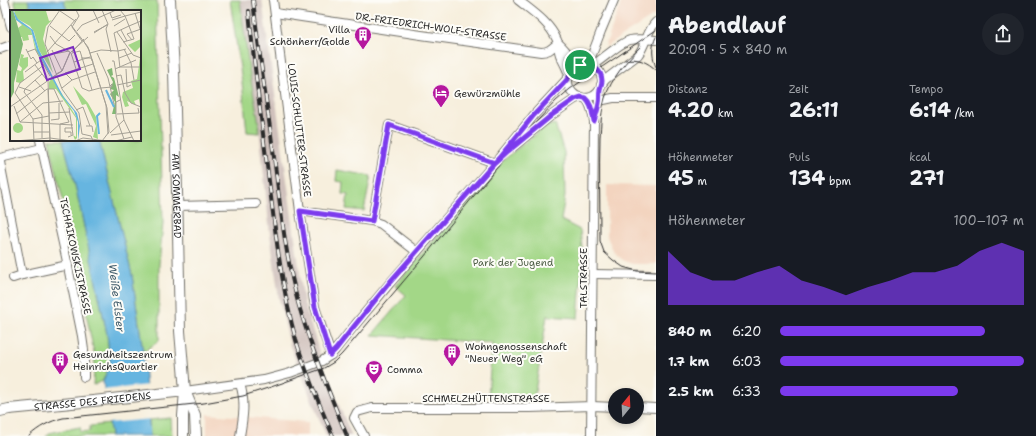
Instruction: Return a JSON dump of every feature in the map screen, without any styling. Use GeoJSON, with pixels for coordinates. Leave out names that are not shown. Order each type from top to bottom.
{"type":"FeatureCollection","features":[{"type":"Feature","properties":{"kind":"main road","name":"AM SOMMERBAD"},"geometry":{"type":"LineString","coordinates":[[170,0],[174,71],[180,331],[185,391]]}},
{"type":"Feature","properties":{"kind":"main road","name":"STRASSE DES FRIEDENS"},"geometry":{"type":"LineString","coordinates":[[0,411],[185,391]]}},
{"type":"Feature","properties":{"kind":"main road"},"geometry":{"type":"LineString","coordinates":[[183,436],[185,391]]}},
{"type":"Feature","properties":{"kind":"main road"},"geometry":{"type":"LineString","coordinates":[[185,391],[195,415],[196,436]]}},
{"type":"Feature","properties":{"kind":"street"},"geometry":{"type":"LineString","coordinates":[[4,0],[10,23]]}},
{"type":"Feature","properties":{"kind":"street","name":"LOUIS-SCHLUTTER-STRASSE"},"geometry":{"type":"LineString","coordinates":[[273,0],[300,211],[315,307],[330,355]]}},
{"type":"Feature","properties":{"kind":"street"},"geometry":{"type":"LineString","coordinates":[[518,0],[539,17],[554,33],[560,54],[569,76],[568,81],[570,89],[575,94],[583,98]]}},
{"type":"Feature","properties":{"kind":"street"},"geometry":{"type":"LineString","coordinates":[[586,65],[614,0]]}},
{"type":"Feature","properties":{"kind":"street","name":"DR.-FRIEDRICH-WOLF-STRASSE"},"geometry":{"type":"LineString","coordinates":[[275,13],[541,52],[547,52],[558,43]]}},
{"type":"Feature","properties":{"kind":"street"},"geometry":{"type":"LineString","coordinates":[[497,161],[552,115],[575,99],[594,95],[606,79],[638,55],[656,22]]}},
{"type":"Feature","properties":{"kind":"street"},"geometry":{"type":"LineString","coordinates":[[185,391],[270,379],[322,361],[336,349],[417,252],[569,76],[574,68],[596,63],[630,40],[656,40]]}},
{"type":"Feature","properties":{"kind":"street"},"geometry":{"type":"LineString","coordinates":[[558,43],[574,60],[596,68],[601,77],[601,87]]}},
{"type":"Feature","properties":{"kind":"street"},"geometry":{"type":"LineString","coordinates":[[0,49],[10,45]]}},
{"type":"Feature","properties":{"kind":"street","name":"TALSTRASSE"},"geometry":{"type":"LineString","coordinates":[[594,121],[601,87]]}},
{"type":"Feature","properties":{"kind":"street","name":"TALSTRASSE"},"geometry":{"type":"LineString","coordinates":[[583,98],[589,101],[594,121],[591,436]]}},
{"type":"Feature","properties":{"kind":"street"},"geometry":{"type":"LineString","coordinates":[[599,101],[613,98],[656,98]]}},
{"type":"Feature","properties":{"kind":"street"},"geometry":{"type":"LineString","coordinates":[[372,221],[389,125],[497,161]]}},
{"type":"Feature","properties":{"kind":"street"},"geometry":{"type":"LineString","coordinates":[[0,158],[41,144]]}},
{"type":"Feature","properties":{"kind":"street","name":"TSCHAIKOWSKISTRASSE"},"geometry":{"type":"LineString","coordinates":[[41,144],[68,265],[84,350],[84,377]]}},
{"type":"Feature","properties":{"kind":"street"},"geometry":{"type":"LineString","coordinates":[[0,162],[3,197],[22,275]]}},
{"type":"Feature","properties":{"kind":"street"},"geometry":{"type":"LineString","coordinates":[[178,206],[256,204]]}},
{"type":"Feature","properties":{"kind":"street"},"geometry":{"type":"LineString","coordinates":[[300,211],[372,221],[382,224],[417,252]]}},
{"type":"Feature","properties":{"kind":"street"},"geometry":{"type":"LineString","coordinates":[[13,278],[68,265]]}},
{"type":"Feature","properties":{"kind":"street"},"geometry":{"type":"LineString","coordinates":[[593,274],[656,275]]}},
{"type":"Feature","properties":{"kind":"street"},"geometry":{"type":"LineString","coordinates":[[240,384],[243,393],[244,410],[240,436]]}},
{"type":"Feature","properties":{"kind":"street","name":"SCHMELZHÜTTENSTRASSE"},"geometry":{"type":"LineString","coordinates":[[364,436],[354,418],[357,412],[372,408],[608,407]]}},
{"type":"Feature","properties":{"kind":"street"},"geometry":{"type":"LineString","coordinates":[[644,407],[656,408]]}},
{"type":"Feature","properties":{"kind":"shaded area"},"geometry":{"type":"Polygon","coordinates":[[[240,0],[262,0],[304,303],[327,377],[352,436],[326,436],[290,346],[279,299],[270,234],[258,118],[249,69],[240,0]]]}},
{"type":"Feature","properties":{"kind":"shaded area"},"geometry":{"type":"Polygon","coordinates":[[[622,0],[656,0],[656,14],[605,47],[622,0]]]}},
{"type":"Feature","properties":{"kind":"shaded area"},"geometry":{"type":"Polygon","coordinates":[[[607,185],[656,186],[656,264],[632,264],[622,260],[613,251],[607,236],[607,185]]]}},
{"type":"Feature","properties":{"kind":"shaded area"},"geometry":{"type":"Polygon","coordinates":[[[207,414],[308,422],[308,436],[207,436],[207,414]]]}},
{"type":"Feature","properties":{"kind":"green space"},"geometry":{"type":"Polygon","coordinates":[[[14,0],[28,0],[31,10],[17,10],[14,0]]]}},
{"type":"Feature","properties":{"kind":"green space"},"geometry":{"type":"Polygon","coordinates":[[[64,0],[157,0],[163,223],[159,264],[159,341],[143,352],[132,275],[99,141],[141,141],[141,10],[67,10],[64,0]]]}},
{"type":"Feature","properties":{"kind":"green space"},"geometry":{"type":"Polygon","coordinates":[[[230,0],[240,0],[259,133],[247,132],[242,82],[230,0]]]}},
{"type":"Feature","properties":{"kind":"green space","name":"Park der Jugend"},"geometry":{"type":"Polygon","coordinates":[[[555,124],[564,152],[565,196],[561,220],[580,230],[583,255],[578,318],[547,316],[534,398],[488,397],[492,343],[372,335],[406,295],[395,286],[497,165],[544,127],[555,124]]]}},
{"type":"Feature","properties":{"kind":"green space"},"geometry":{"type":"Polygon","coordinates":[[[49,141],[63,141],[76,189],[107,334],[110,363],[103,381],[93,385],[95,358],[67,218],[49,141]]]}},
{"type":"Feature","properties":{"kind":"green space"},"geometry":{"type":"Polygon","coordinates":[[[337,170],[371,176],[364,211],[346,209],[348,195],[342,194],[343,182],[336,181],[337,170]]]}},
{"type":"Feature","properties":{"kind":"green space"},"geometry":{"type":"Polygon","coordinates":[[[171,418],[172,436],[150,436],[149,420],[171,418]]]}},
{"type":"Feature","properties":{"kind":"green space"},"geometry":{"type":"Polygon","coordinates":[[[110,424],[111,436],[46,436],[49,433],[80,427],[81,432],[90,431],[90,426],[110,424]]]}},
{"type":"Feature","properties":{"kind":"water"},"geometry":{"type":"Polygon","coordinates":[[[28,0],[64,0],[67,10],[31,10],[28,0]]]}},
{"type":"Feature","properties":{"kind":"water","name":"Weiße Elster"},"geometry":{"type":"Polygon","coordinates":[[[63,141],[99,141],[132,275],[143,352],[150,436],[111,436],[103,381],[110,363],[107,334],[76,189],[63,141]]]}},
{"type":"Feature","properties":{"kind":"pier"},"geometry":{"type":"Polygon","coordinates":[[[148,385],[151,419],[108,423],[103,390],[148,385]]]}},
{"type":"Feature","properties":{"kind":"tram line"},"geometry":{"type":"LineString","coordinates":[[29,436],[45,425],[63,418],[204,403],[243,396],[324,368],[334,362],[424,257],[522,137],[556,101],[570,89],[656,30]]}},
{"type":"Feature","properties":{"kind":"tram line"},"geometry":{"type":"LineString","coordinates":[[656,37],[653,44],[656,67]]}},
{"type":"Feature","properties":{"kind":"tram line"},"geometry":{"type":"LineString","coordinates":[[641,46],[615,77],[604,103],[601,118],[600,137],[600,241],[604,252],[623,267],[637,271],[656,272]]}},
{"type":"Feature","properties":{"kind":"tram line"},"geometry":{"type":"LineString","coordinates":[[625,60],[634,59],[642,61],[656,70]]}},
{"type":"Feature","properties":{"kind":"railway"},"geometry":{"type":"LineString","coordinates":[[253,0],[287,254],[294,289],[309,339],[347,436]]}},
{"type":"Feature","properties":{"kind":"railway"},"geometry":{"type":"LineString","coordinates":[[249,11],[273,215],[286,299],[300,352],[333,436]]}},
{"type":"Feature","properties":{"kind":"place","name":"Villa Schönherr/Golde"},"geometry":{"type":"Point","coordinates":[363,50]}},
{"type":"Feature","properties":{"kind":"place","name":"Gewürzmühle"},"geometry":{"type":"Point","coordinates":[441,108]}},
{"type":"Feature","properties":{"kind":"place","name":"Wohngenossenschaft \"Neuer Weg\" eG"},"geometry":{"type":"Point","coordinates":[452,367]}},
{"type":"Feature","properties":{"kind":"place","name":"Gesundheitszentrum HeinrichsQuartier"},"geometry":{"type":"Point","coordinates":[60,375]}},
{"type":"Feature","properties":{"kind":"place","name":"Comma"},"geometry":{"type":"Point","coordinates":[374,384]}},
{"type":"Feature","properties":{"kind":"route"},"geometry":{"type":"LineString","coordinates":[[580,65],[574,68],[564,83],[534,115],[499,158],[390,282],[330,355],[315,307],[300,211],[372,221],[389,125],[495,163],[499,158],[552,115],[575,99],[581,97],[589,101],[594,121],[598,108],[602,81],[596,68],[584,64],[580,65]]}}]}
